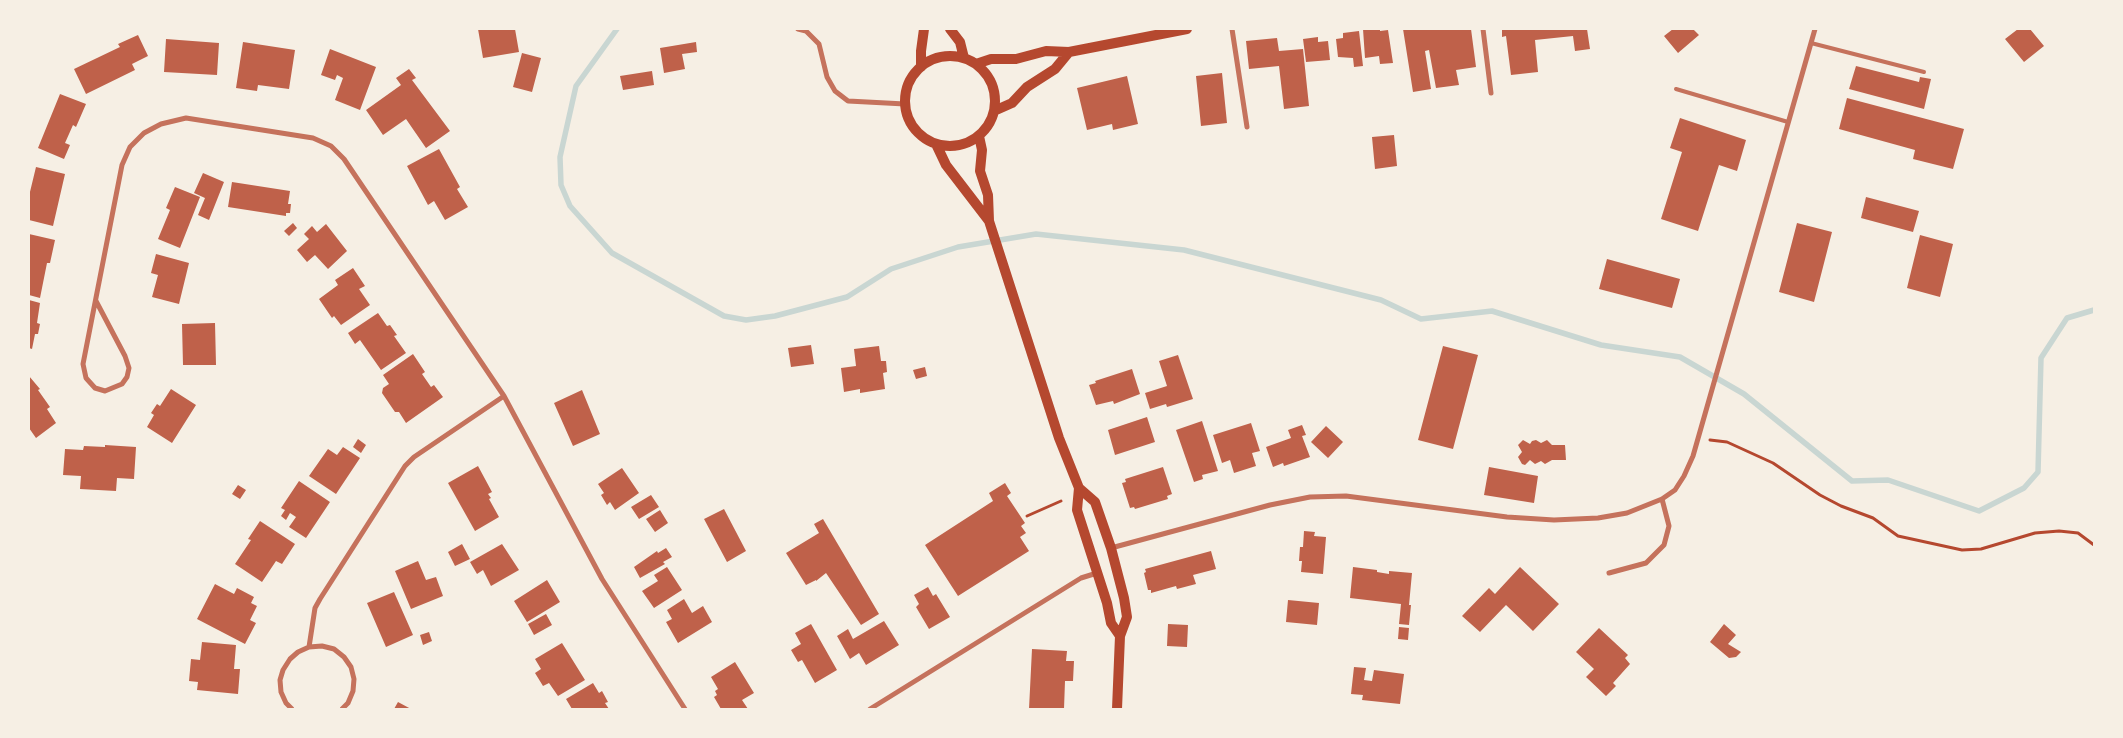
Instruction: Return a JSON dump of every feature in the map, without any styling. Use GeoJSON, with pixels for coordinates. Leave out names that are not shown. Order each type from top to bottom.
{"type":"FeatureCollection","features":[{"type":"Feature","properties":{"kind":"main road"},"geometry":{"type":"LineString","coordinates":[[921,67],[920,51],[924,29]]}},
{"type":"Feature","properties":{"kind":"main road"},"geometry":{"type":"LineString","coordinates":[[950,29],[960,42],[964,58]]}},
{"type":"Feature","properties":{"kind":"main road"},"geometry":{"type":"LineString","coordinates":[[976,64],[991,59],[1016,59],[1046,51],[1069,52],[1187,29]]}},
{"type":"Feature","properties":{"kind":"main road"},"geometry":{"type":"LineString","coordinates":[[994,111],[1012,103],[1027,87],[1055,68],[1069,52]]}},
{"type":"Feature","properties":{"kind":"main road"},"geometry":{"type":"LineString","coordinates":[[953,56],[964,58],[976,64],[990,80],[994,90],[994,111],[986,129],[979,136],[959,146],[947,146],[936,144],[924,138],[915,129],[908,117],[905,104],[909,84],[921,67],[941,57],[953,56]]}},
{"type":"Feature","properties":{"kind":"main road"},"geometry":{"type":"LineString","coordinates":[[979,136],[982,150],[980,171],[988,195],[989,221],[1002,262],[1059,438],[1080,488],[1095,502],[1111,548],[1127,617],[1120,636],[1117,709]]}},
{"type":"Feature","properties":{"kind":"main road"},"geometry":{"type":"LineString","coordinates":[[936,144],[946,165],[989,221]]}},
{"type":"Feature","properties":{"kind":"main road"},"geometry":{"type":"LineString","coordinates":[[1080,488],[1077,510],[1107,603],[1111,623],[1120,636]]}},
{"type":"Feature","properties":{"kind":"street"},"geometry":{"type":"LineString","coordinates":[[798,29],[806,31],[819,44],[827,77],[835,91],[848,101],[905,104]]}},
{"type":"Feature","properties":{"kind":"street"},"geometry":{"type":"LineString","coordinates":[[1232,29],[1247,127]]}},
{"type":"Feature","properties":{"kind":"street"},"geometry":{"type":"LineString","coordinates":[[1483,29],[1491,94]]}},
{"type":"Feature","properties":{"kind":"street"},"geometry":{"type":"LineString","coordinates":[[1111,548],[1270,504],[1310,498],[1346,496],[1507,517],[1554,520],[1598,518],[1627,513],[1662,499],[1675,490],[1693,456],[1815,29]]}},
{"type":"Feature","properties":{"kind":"street"},"geometry":{"type":"LineString","coordinates":[[96,301],[125,356],[129,368],[127,377],[122,384],[106,391],[95,388],[86,378],[83,364],[122,166],[130,147],[144,133],[161,124],[186,118],[313,138],[331,146],[344,159],[504,396],[602,579],[685,709]]}},
{"type":"Feature","properties":{"kind":"street"},"geometry":{"type":"LineString","coordinates":[[309,647],[314,614],[320,599],[405,466],[414,457],[504,396]]}},
{"type":"Feature","properties":{"kind":"street"},"geometry":{"type":"LineString","coordinates":[[1609,574],[1646,563],[1664,545],[1669,526],[1662,499]]}},
{"type":"Feature","properties":{"kind":"street"},"geometry":{"type":"LineString","coordinates":[[870,709],[1081,578],[1097,572]]}},
{"type":"Feature","properties":{"kind":"street"},"geometry":{"type":"LineString","coordinates":[[292,709],[286,703],[282,692],[280,680],[283,670],[290,659],[298,652],[309,647],[322,646],[334,649],[344,657],[351,667],[354,679],[353,691],[348,703],[342,709]]}},
{"type":"Feature","properties":{"kind":"lane"},"geometry":{"type":"LineString","coordinates":[[1811,43],[1924,72]]}},
{"type":"Feature","properties":{"kind":"lane"},"geometry":{"type":"LineString","coordinates":[[1676,89],[1788,122]]}},
{"type":"Feature","properties":{"kind":"path"},"geometry":{"type":"LineString","coordinates":[[1698,438],[1727,442],[1773,463],[1820,495],[1841,506],[1873,518],[1898,536],[1933,545],[1972,550],[1999,545],[2035,533],[2059,531],[2078,533],[2094,545]]}},
{"type":"Feature","properties":{"kind":"path"},"geometry":{"type":"LineString","coordinates":[[1027,516],[1061,501]]}},
{"type":"Feature","properties":{"kind":"building"},"geometry":{"type":"Polygon","coordinates":[[[478,29],[515,29],[519,52],[483,58],[478,29]]]}},
{"type":"Feature","properties":{"kind":"building"},"geometry":{"type":"Polygon","coordinates":[[[1363,29],[1388,30],[1393,63],[1380,64],[1379,56],[1365,58],[1363,29]]]}},
{"type":"Feature","properties":{"kind":"building"},"geometry":{"type":"Polygon","coordinates":[[[1403,29],[1471,29],[1476,67],[1456,70],[1459,85],[1436,88],[1429,50],[1425,51],[1431,89],[1413,92],[1403,29]]]}},
{"type":"Feature","properties":{"kind":"building"},"geometry":{"type":"Polygon","coordinates":[[[1502,29],[1587,29],[1590,49],[1575,51],[1573,36],[1535,40],[1538,72],[1511,75],[1506,36],[1502,37],[1502,29]]]}},
{"type":"Feature","properties":{"kind":"building"},"geometry":{"type":"Polygon","coordinates":[[[1673,29],[1693,29],[1699,35],[1678,53],[1664,36],[1673,29]]]}},
{"type":"Feature","properties":{"kind":"building"},"geometry":{"type":"Polygon","coordinates":[[[2018,29],[2030,29],[2044,46],[2024,62],[2005,39],[2018,29]]]}},
{"type":"Feature","properties":{"kind":"building"},"geometry":{"type":"Polygon","coordinates":[[[1359,31],[1363,66],[1354,67],[1353,58],[1338,57],[1336,39],[1343,38],[1343,33],[1359,31]]]}},
{"type":"Feature","properties":{"kind":"building"},"geometry":{"type":"Polygon","coordinates":[[[138,35],[148,56],[132,64],[135,70],[86,94],[74,69],[120,47],[118,44],[138,35]]]}},
{"type":"Feature","properties":{"kind":"building"},"geometry":{"type":"Polygon","coordinates":[[[1318,37],[1318,42],[1328,41],[1330,60],[1306,62],[1303,39],[1318,37]]]}},
{"type":"Feature","properties":{"kind":"building"},"geometry":{"type":"Polygon","coordinates":[[[1277,38],[1279,51],[1303,49],[1309,106],[1284,109],[1279,66],[1249,69],[1246,41],[1277,38]]]}},
{"type":"Feature","properties":{"kind":"building"},"geometry":{"type":"Polygon","coordinates":[[[166,39],[219,43],[217,75],[164,72],[166,39]]]}},
{"type":"Feature","properties":{"kind":"building"},"geometry":{"type":"Polygon","coordinates":[[[243,42],[295,50],[289,89],[258,85],[257,91],[236,88],[243,42]]]}},
{"type":"Feature","properties":{"kind":"building"},"geometry":{"type":"Polygon","coordinates":[[[696,42],[697,52],[682,54],[685,69],[664,73],[660,48],[696,42]]]}},
{"type":"Feature","properties":{"kind":"building"},"geometry":{"type":"Polygon","coordinates":[[[330,49],[376,67],[360,110],[335,100],[343,78],[337,75],[335,80],[321,75],[330,49]]]}},
{"type":"Feature","properties":{"kind":"building"},"geometry":{"type":"Polygon","coordinates":[[[522,53],[541,58],[532,92],[513,87],[522,53]]]}},
{"type":"Feature","properties":{"kind":"building"},"geometry":{"type":"Polygon","coordinates":[[[1856,66],[1919,82],[1920,77],[1931,79],[1924,109],[1849,89],[1856,66]]]}},
{"type":"Feature","properties":{"kind":"building"},"geometry":{"type":"Polygon","coordinates":[[[409,69],[416,78],[412,80],[450,131],[426,148],[406,119],[383,135],[366,110],[401,85],[396,78],[409,69]]]}},
{"type":"Feature","properties":{"kind":"building"},"geometry":{"type":"Polygon","coordinates":[[[652,71],[654,85],[623,90],[620,76],[652,71]]]}},
{"type":"Feature","properties":{"kind":"building"},"geometry":{"type":"Polygon","coordinates":[[[1222,73],[1227,123],[1201,126],[1196,76],[1222,73]]]}},
{"type":"Feature","properties":{"kind":"building"},"geometry":{"type":"Polygon","coordinates":[[[1127,76],[1138,124],[1113,130],[1112,124],[1087,130],[1077,88],[1127,76]]]}},
{"type":"Feature","properties":{"kind":"building"},"geometry":{"type":"Polygon","coordinates":[[[60,94],[86,104],[76,127],[73,125],[65,143],[70,145],[64,159],[38,148],[60,94]]]}},
{"type":"Feature","properties":{"kind":"building"},"geometry":{"type":"Polygon","coordinates":[[[1847,98],[1964,129],[1953,169],[1913,159],[1915,150],[1839,129],[1847,98]]]}},
{"type":"Feature","properties":{"kind":"building"},"geometry":{"type":"Polygon","coordinates":[[[1680,118],[1746,140],[1737,171],[1719,165],[1698,231],[1661,219],[1682,152],[1670,148],[1680,118]]]}},
{"type":"Feature","properties":{"kind":"building"},"geometry":{"type":"Polygon","coordinates":[[[1394,135],[1397,166],[1375,169],[1372,137],[1394,135]]]}},
{"type":"Feature","properties":{"kind":"building"},"geometry":{"type":"Polygon","coordinates":[[[439,149],[460,187],[457,189],[468,207],[445,220],[434,201],[428,205],[407,166],[439,149]]]}},
{"type":"Feature","properties":{"kind":"building"},"geometry":{"type":"Polygon","coordinates":[[[36,167],[65,174],[53,226],[29,220],[29,196],[36,167]]]}},
{"type":"Feature","properties":{"kind":"building"},"geometry":{"type":"Polygon","coordinates":[[[203,173],[224,182],[209,220],[198,215],[205,198],[194,193],[203,173]]]}},
{"type":"Feature","properties":{"kind":"building"},"geometry":{"type":"Polygon","coordinates":[[[232,182],[290,191],[288,204],[291,204],[290,213],[286,213],[286,216],[228,207],[232,182]]]}},
{"type":"Feature","properties":{"kind":"building"},"geometry":{"type":"Polygon","coordinates":[[[175,187],[200,197],[180,248],[158,239],[170,210],[166,208],[175,187]]]}},
{"type":"Feature","properties":{"kind":"building"},"geometry":{"type":"Polygon","coordinates":[[[1866,197],[1919,211],[1913,232],[1861,218],[1866,197]]]}},
{"type":"Feature","properties":{"kind":"building"},"geometry":{"type":"Polygon","coordinates":[[[293,223],[297,228],[289,236],[284,231],[293,223]]]}},
{"type":"Feature","properties":{"kind":"building"},"geometry":{"type":"Polygon","coordinates":[[[1797,223],[1832,232],[1814,302],[1779,292],[1797,223]]]}},
{"type":"Feature","properties":{"kind":"building"},"geometry":{"type":"Polygon","coordinates":[[[326,224],[347,251],[328,269],[315,255],[307,262],[297,250],[309,239],[304,234],[312,226],[317,232],[326,224]]]}},
{"type":"Feature","properties":{"kind":"building"},"geometry":{"type":"Polygon","coordinates":[[[29,234],[55,240],[50,263],[47,263],[40,298],[29,295],[29,234]]]}},
{"type":"Feature","properties":{"kind":"building"},"geometry":{"type":"Polygon","coordinates":[[[1920,235],[1953,244],[1940,297],[1907,288],[1920,235]]]}},
{"type":"Feature","properties":{"kind":"building"},"geometry":{"type":"Polygon","coordinates":[[[156,254],[189,263],[179,304],[152,297],[158,275],[151,273],[156,254]]]}},
{"type":"Feature","properties":{"kind":"building"},"geometry":{"type":"Polygon","coordinates":[[[1607,259],[1680,279],[1672,308],[1599,289],[1607,259]]]}},
{"type":"Feature","properties":{"kind":"building"},"geometry":{"type":"Polygon","coordinates":[[[353,268],[365,286],[359,289],[370,305],[341,325],[334,316],[332,318],[319,299],[338,285],[335,280],[353,268]]]}},
{"type":"Feature","properties":{"kind":"building"},"geometry":{"type":"Polygon","coordinates":[[[29,300],[40,303],[37,323],[40,324],[38,334],[35,334],[32,349],[29,348],[29,300]]]}},
{"type":"Feature","properties":{"kind":"building"},"geometry":{"type":"Polygon","coordinates":[[[378,313],[387,326],[390,325],[397,335],[394,336],[406,353],[381,370],[360,340],[355,344],[348,333],[378,313]]]}},
{"type":"Feature","properties":{"kind":"building"},"geometry":{"type":"Polygon","coordinates":[[[215,323],[216,365],[183,365],[182,324],[215,323]]]}},
{"type":"Feature","properties":{"kind":"building"},"geometry":{"type":"Polygon","coordinates":[[[811,345],[814,364],[791,367],[788,348],[811,345]]]}},
{"type":"Feature","properties":{"kind":"building"},"geometry":{"type":"Polygon","coordinates":[[[879,346],[881,361],[886,361],[887,372],[883,373],[885,389],[860,393],[860,389],[844,392],[841,368],[856,366],[854,349],[879,346]]]}},
{"type":"Feature","properties":{"kind":"building"},"geometry":{"type":"Polygon","coordinates":[[[1443,346],[1478,355],[1453,449],[1418,440],[1443,346]]]}},
{"type":"Feature","properties":{"kind":"building"},"geometry":{"type":"Polygon","coordinates":[[[413,354],[425,372],[422,374],[431,387],[434,385],[443,397],[406,423],[399,412],[395,412],[382,393],[383,388],[389,384],[383,375],[413,354]]]}},
{"type":"Feature","properties":{"kind":"building"},"geometry":{"type":"Polygon","coordinates":[[[1178,355],[1193,399],[1167,407],[1166,404],[1150,409],[1145,393],[1167,386],[1159,361],[1178,355]]]}},
{"type":"Feature","properties":{"kind":"building"},"geometry":{"type":"Polygon","coordinates":[[[925,367],[927,376],[916,379],[913,370],[925,367]]]}},
{"type":"Feature","properties":{"kind":"building"},"geometry":{"type":"Polygon","coordinates":[[[1132,369],[1140,394],[1114,404],[1113,401],[1096,405],[1089,385],[1096,383],[1095,381],[1132,369]]]}},
{"type":"Feature","properties":{"kind":"building"},"geometry":{"type":"Polygon","coordinates":[[[29,376],[40,389],[38,390],[50,407],[47,409],[56,423],[36,438],[29,428],[29,376]]]}},
{"type":"Feature","properties":{"kind":"building"},"geometry":{"type":"Polygon","coordinates":[[[171,389],[196,405],[172,443],[147,427],[154,415],[151,413],[157,404],[160,406],[171,389]]]}},
{"type":"Feature","properties":{"kind":"building"},"geometry":{"type":"Polygon","coordinates":[[[582,390],[600,434],[573,446],[554,403],[582,390]]]}},
{"type":"Feature","properties":{"kind":"building"},"geometry":{"type":"Polygon","coordinates":[[[1147,417],[1155,442],[1115,455],[1108,430],[1147,417]]]}},
{"type":"Feature","properties":{"kind":"building"},"geometry":{"type":"Polygon","coordinates":[[[1202,421],[1218,471],[1202,475],[1203,479],[1194,482],[1176,430],[1202,421]]]}},
{"type":"Feature","properties":{"kind":"building"},"geometry":{"type":"Polygon","coordinates":[[[1251,423],[1260,451],[1252,453],[1256,466],[1234,473],[1230,460],[1222,463],[1213,435],[1251,423]]]}},
{"type":"Feature","properties":{"kind":"building"},"geometry":{"type":"Polygon","coordinates":[[[1302,425],[1306,435],[1302,436],[1310,457],[1284,466],[1283,463],[1273,467],[1266,447],[1291,438],[1288,430],[1302,425]]]}},
{"type":"Feature","properties":{"kind":"building"},"geometry":{"type":"Polygon","coordinates":[[[1326,426],[1343,442],[1328,458],[1311,442],[1326,426]]]}},
{"type":"Feature","properties":{"kind":"building"},"geometry":{"type":"Polygon","coordinates":[[[358,439],[366,445],[361,453],[353,447],[358,439]]]}},
{"type":"Feature","properties":{"kind":"building"},"geometry":{"type":"Polygon","coordinates":[[[1523,440],[1530,444],[1536,440],[1541,443],[1547,440],[1552,445],[1565,445],[1566,460],[1552,460],[1545,464],[1541,461],[1535,464],[1530,460],[1525,465],[1522,464],[1518,457],[1522,452],[1518,445],[1523,440]]]}},
{"type":"Feature","properties":{"kind":"building"},"geometry":{"type":"Polygon","coordinates":[[[105,445],[136,447],[134,479],[117,478],[116,491],[80,489],[81,476],[63,475],[65,449],[83,450],[84,446],[105,447],[105,445]]]}},
{"type":"Feature","properties":{"kind":"building"},"geometry":{"type":"Polygon","coordinates":[[[343,447],[360,458],[336,494],[309,476],[328,449],[337,455],[343,447]]]}},
{"type":"Feature","properties":{"kind":"building"},"geometry":{"type":"Polygon","coordinates":[[[478,466],[492,492],[488,494],[491,498],[489,499],[499,517],[475,531],[448,483],[478,466]]]}},
{"type":"Feature","properties":{"kind":"building"},"geometry":{"type":"Polygon","coordinates":[[[1163,467],[1172,494],[1167,496],[1168,499],[1135,509],[1134,507],[1130,508],[1122,483],[1126,482],[1125,479],[1163,467]]]}},
{"type":"Feature","properties":{"kind":"building"},"geometry":{"type":"Polygon","coordinates":[[[1489,467],[1538,476],[1534,503],[1484,495],[1489,467]]]}},
{"type":"Feature","properties":{"kind":"building"},"geometry":{"type":"Polygon","coordinates":[[[622,468],[639,493],[615,510],[610,502],[607,505],[601,495],[604,493],[598,484],[622,468]]]}},
{"type":"Feature","properties":{"kind":"building"},"geometry":{"type":"Polygon","coordinates":[[[299,481],[330,502],[306,538],[289,527],[296,517],[290,513],[286,520],[281,516],[285,510],[281,508],[299,481]]]}},
{"type":"Feature","properties":{"kind":"building"},"geometry":{"type":"Polygon","coordinates":[[[1005,483],[1011,493],[1007,496],[1025,523],[1021,526],[1026,533],[1020,537],[1029,551],[958,596],[925,545],[993,501],[989,493],[1005,483]]]}},
{"type":"Feature","properties":{"kind":"building"},"geometry":{"type":"Polygon","coordinates":[[[238,485],[246,490],[240,499],[232,494],[238,485]]]}},
{"type":"Feature","properties":{"kind":"building"},"geometry":{"type":"Polygon","coordinates":[[[651,495],[659,507],[639,519],[631,507],[651,495]]]}},
{"type":"Feature","properties":{"kind":"building"},"geometry":{"type":"Polygon","coordinates":[[[724,509],[746,551],[727,562],[704,519],[724,509]]]}},
{"type":"Feature","properties":{"kind":"building"},"geometry":{"type":"Polygon","coordinates":[[[660,510],[668,523],[655,532],[646,519],[660,510]]]}},
{"type":"Feature","properties":{"kind":"building"},"geometry":{"type":"Polygon","coordinates":[[[823,519],[879,614],[861,625],[826,573],[816,581],[806,585],[786,553],[819,533],[814,524],[823,519]]]}},
{"type":"Feature","properties":{"kind":"building"},"geometry":{"type":"Polygon","coordinates":[[[260,521],[295,544],[282,564],[276,561],[262,582],[235,564],[251,540],[248,539],[260,521]]]}},
{"type":"Feature","properties":{"kind":"building"},"geometry":{"type":"Polygon","coordinates":[[[1304,531],[1315,532],[1314,536],[1326,537],[1323,574],[1301,572],[1302,561],[1299,561],[1300,547],[1303,547],[1304,531]]]}},
{"type":"Feature","properties":{"kind":"building"},"geometry":{"type":"Polygon","coordinates":[[[462,544],[470,559],[455,566],[448,552],[462,544]]]}},
{"type":"Feature","properties":{"kind":"building"},"geometry":{"type":"Polygon","coordinates":[[[502,544],[519,570],[491,586],[483,570],[477,574],[470,562],[502,544]]]}},
{"type":"Feature","properties":{"kind":"building"},"geometry":{"type":"Polygon","coordinates":[[[666,548],[672,557],[663,562],[665,564],[640,578],[634,567],[657,551],[658,553],[666,548]]]}},
{"type":"Feature","properties":{"kind":"building"},"geometry":{"type":"Polygon","coordinates":[[[1211,551],[1216,569],[1193,575],[1196,584],[1177,589],[1176,586],[1151,593],[1151,590],[1148,590],[1144,573],[1146,572],[1145,569],[1211,551]]]}},
{"type":"Feature","properties":{"kind":"building"},"geometry":{"type":"Polygon","coordinates":[[[418,561],[426,580],[436,577],[443,596],[411,609],[395,571],[418,561]]]}},
{"type":"Feature","properties":{"kind":"building"},"geometry":{"type":"Polygon","coordinates":[[[667,567],[682,590],[654,608],[642,591],[658,581],[654,575],[667,567]]]}},
{"type":"Feature","properties":{"kind":"building"},"geometry":{"type":"Polygon","coordinates":[[[1353,567],[1377,570],[1377,572],[1389,574],[1389,571],[1412,573],[1409,625],[1399,624],[1401,604],[1350,598],[1353,567]]]}},
{"type":"Feature","properties":{"kind":"building"},"geometry":{"type":"Polygon","coordinates":[[[1520,567],[1559,604],[1533,631],[1506,605],[1480,632],[1462,616],[1489,588],[1495,594],[1520,567]]]}},
{"type":"Feature","properties":{"kind":"building"},"geometry":{"type":"Polygon","coordinates":[[[547,580],[560,602],[527,622],[514,601],[547,580]]]}},
{"type":"Feature","properties":{"kind":"building"},"geometry":{"type":"Polygon","coordinates":[[[215,584],[234,594],[237,588],[254,597],[251,603],[257,606],[250,620],[256,623],[245,644],[197,619],[215,584]]]}},
{"type":"Feature","properties":{"kind":"building"},"geometry":{"type":"Polygon","coordinates":[[[928,587],[933,596],[936,594],[950,617],[929,629],[916,607],[919,604],[914,595],[928,587]]]}},
{"type":"Feature","properties":{"kind":"building"},"geometry":{"type":"Polygon","coordinates":[[[394,592],[413,635],[386,647],[367,603],[394,592]]]}},
{"type":"Feature","properties":{"kind":"building"},"geometry":{"type":"Polygon","coordinates":[[[684,599],[692,613],[703,606],[712,622],[678,643],[666,622],[672,619],[667,610],[684,599]]]}},
{"type":"Feature","properties":{"kind":"building"},"geometry":{"type":"Polygon","coordinates":[[[1288,600],[1319,603],[1317,625],[1286,622],[1288,600]]]}},
{"type":"Feature","properties":{"kind":"building"},"geometry":{"type":"Polygon","coordinates":[[[546,614],[552,625],[534,635],[528,624],[546,614]]]}},
{"type":"Feature","properties":{"kind":"building"},"geometry":{"type":"Polygon","coordinates":[[[884,621],[899,645],[866,665],[859,653],[850,659],[837,636],[848,629],[853,639],[884,621]]]}},
{"type":"Feature","properties":{"kind":"building"},"geometry":{"type":"Polygon","coordinates":[[[811,624],[837,670],[815,683],[802,660],[798,662],[791,650],[801,644],[795,633],[811,624]]]}},
{"type":"Feature","properties":{"kind":"building"},"geometry":{"type":"Polygon","coordinates":[[[1168,624],[1188,625],[1187,647],[1167,646],[1168,624]]]}},
{"type":"Feature","properties":{"kind":"building"},"geometry":{"type":"Polygon","coordinates":[[[1724,624],[1736,635],[1728,644],[1741,652],[1736,657],[1729,658],[1710,642],[1724,624]]]}},
{"type":"Feature","properties":{"kind":"building"},"geometry":{"type":"Polygon","coordinates":[[[1399,627],[1409,628],[1408,640],[1398,639],[1399,627]]]}},
{"type":"Feature","properties":{"kind":"building"},"geometry":{"type":"Polygon","coordinates":[[[1599,628],[1628,655],[1625,658],[1630,664],[1613,683],[1616,686],[1606,696],[1586,677],[1594,669],[1576,652],[1599,628]]]}},
{"type":"Feature","properties":{"kind":"building"},"geometry":{"type":"Polygon","coordinates":[[[429,632],[432,641],[423,645],[420,635],[429,632]]]}},
{"type":"Feature","properties":{"kind":"building"},"geometry":{"type":"Polygon","coordinates":[[[202,642],[236,645],[234,669],[240,669],[238,694],[197,690],[198,682],[189,681],[191,659],[200,660],[202,642]]]}},
{"type":"Feature","properties":{"kind":"building"},"geometry":{"type":"Polygon","coordinates":[[[562,643],[585,680],[558,696],[549,683],[543,686],[535,673],[541,669],[535,659],[562,643]]]}},
{"type":"Feature","properties":{"kind":"building"},"geometry":{"type":"Polygon","coordinates":[[[1032,649],[1067,651],[1066,661],[1074,661],[1073,681],[1065,681],[1064,709],[1029,709],[1032,649]]]}},
{"type":"Feature","properties":{"kind":"building"},"geometry":{"type":"Polygon","coordinates":[[[735,662],[754,693],[742,700],[748,709],[721,709],[714,697],[717,695],[715,691],[718,689],[711,677],[735,662]]]}},
{"type":"Feature","properties":{"kind":"building"},"geometry":{"type":"Polygon","coordinates":[[[1354,667],[1366,668],[1364,680],[1372,681],[1374,670],[1404,674],[1400,704],[1362,700],[1363,695],[1351,694],[1354,667]]]}},
{"type":"Feature","properties":{"kind":"building"},"geometry":{"type":"Polygon","coordinates":[[[593,683],[599,693],[602,691],[608,702],[605,703],[609,709],[572,709],[566,699],[593,683]]]}},
{"type":"Feature","properties":{"kind":"building"},"geometry":{"type":"Polygon","coordinates":[[[398,702],[411,709],[394,709],[398,702]]]}},
{"type":"Feature","properties":{"kind":"waterway"},"geometry":{"type":"LineString","coordinates":[[617,29],[576,86],[560,157],[561,185],[570,206],[612,253],[724,316],[746,320],[775,316],[847,297],[891,269],[958,247],[1036,234],[1184,250],[1381,300],[1421,319],[1492,311],[1601,345],[1680,357],[1744,394],[1852,481],[1888,480],[1979,511],[2024,488],[2038,472],[2041,358],[2067,318],[2094,310]]}}]}
